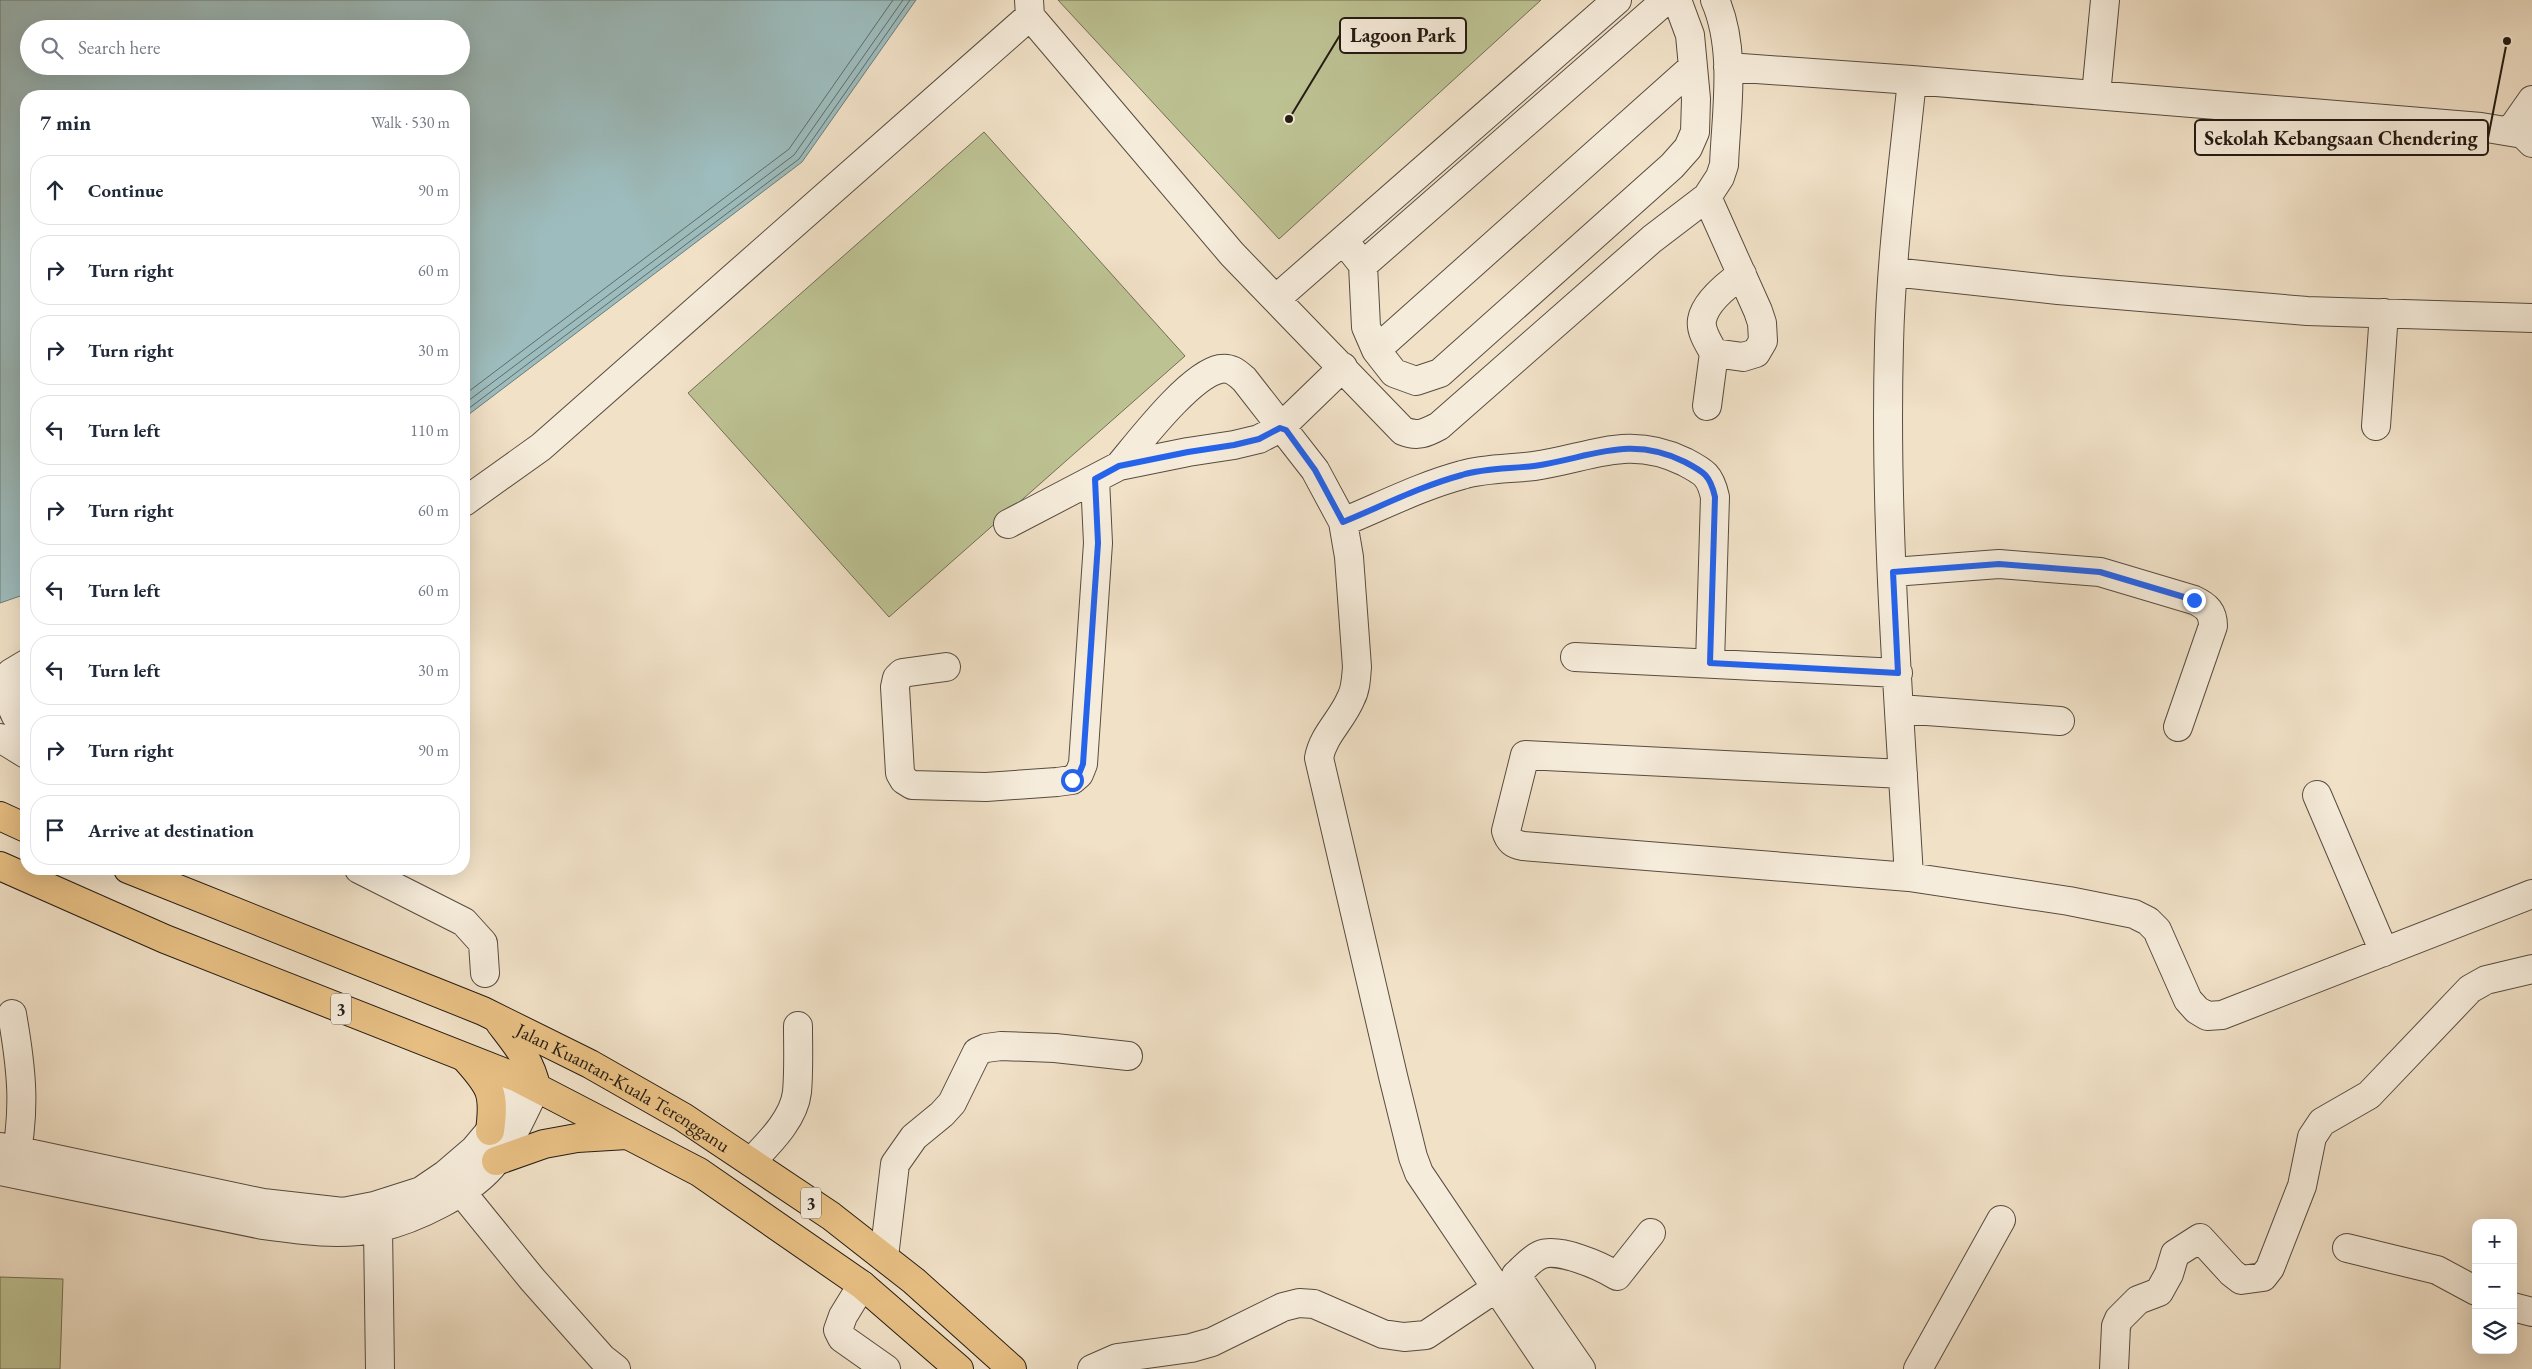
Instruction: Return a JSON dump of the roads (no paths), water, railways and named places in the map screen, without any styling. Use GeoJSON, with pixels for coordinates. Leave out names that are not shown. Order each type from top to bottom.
{"type":"FeatureCollection","features":[{"type":"Feature","properties":{"kind":"highway"},"geometry":{"type":"LineString","coordinates":[[0,816],[20,825]]}},
{"type":"Feature","properties":{"kind":"highway","name":"Jalan Kuantan-Kuala Terengganu"},"geometry":{"type":"LineString","coordinates":[[0,866],[20,875]]}},
{"type":"Feature","properties":{"kind":"highway","name":"Jalan Kuantan-Kuala Terengganu"},"geometry":{"type":"LineString","coordinates":[[20,875],[165,939],[465,1058],[529,1079],[628,1135],[699,1172],[862,1285],[959,1369]]}},
{"type":"Feature","properties":{"kind":"highway","name":"Jalan Kuantan-Kuala Terengganu"},"geometry":{"type":"LineString","coordinates":[[143,875],[496,1018],[590,1064],[683,1116],[831,1216],[914,1281],[1012,1369]]}},
{"type":"Feature","properties":{"kind":"highway"},"geometry":{"type":"LineString","coordinates":[[496,1018],[520,1050],[529,1079],[559,1065],[590,1064]]}},
{"type":"Feature","properties":{"kind":"highway"},"geometry":{"type":"LineString","coordinates":[[465,1058],[487,1083],[493,1105],[490,1131]]}},
{"type":"Feature","properties":{"kind":"highway"},"geometry":{"type":"LineString","coordinates":[[496,1162],[544,1144],[578,1138],[628,1135]]}},
{"type":"Feature","properties":{"kind":"street"},"geometry":{"type":"LineString","coordinates":[[1277,298],[1617,0]]}},
{"type":"Feature","properties":{"kind":"street"},"geometry":{"type":"LineString","coordinates":[[1363,265],[1666,0]]}},
{"type":"Feature","properties":{"kind":"street"},"geometry":{"type":"LineString","coordinates":[[1343,241],[1363,265],[1366,327],[1376,350],[1394,373],[1416,381],[1440,373],[1665,172],[1688,148],[1695,132],[1690,35],[1676,0]]}},
{"type":"Feature","properties":{"kind":"street"},"geometry":{"type":"LineString","coordinates":[[470,498],[541,447],[972,68],[1024,15],[1232,254],[1277,298],[1337,373],[1403,431],[1413,435],[1426,433],[1439,426],[1652,239],[1707,197],[1720,177],[1724,165],[1728,67],[1722,15],[1715,0]]}},
{"type":"Feature","properties":{"kind":"street"},"geometry":{"type":"LineString","coordinates":[[2096,95],[2104,0]]}},
{"type":"Feature","properties":{"kind":"street"},"geometry":{"type":"LineString","coordinates":[[1376,350],[1692,67]]}},
{"type":"Feature","properties":{"kind":"street"},"geometry":{"type":"LineString","coordinates":[[1728,67],[2096,95],[2522,137],[2532,100]]}},
{"type":"Feature","properties":{"kind":"street"},"geometry":{"type":"LineString","coordinates":[[1909,877],[1888,440],[1889,342],[1893,272],[1912,80]]}},
{"type":"Feature","properties":{"kind":"street"},"geometry":{"type":"LineString","coordinates":[[1707,197],[1762,323],[1763,341],[1756,352],[1743,357],[1714,352]]}},
{"type":"Feature","properties":{"kind":"street"},"geometry":{"type":"LineString","coordinates":[[1893,272],[2058,290],[2307,310],[2532,318]]}},
{"type":"Feature","properties":{"kind":"street"},"geometry":{"type":"LineString","coordinates":[[1707,406],[1714,352],[1705,337],[1701,321],[1707,309],[1729,284],[1742,274]]}},
{"type":"Feature","properties":{"kind":"street"},"geometry":{"type":"LineString","coordinates":[[2376,426],[2384,313]]}},
{"type":"Feature","properties":{"kind":"street"},"geometry":{"type":"LineString","coordinates":[[1119,466],[1154,423],[1203,376],[1221,369],[1233,370],[1244,378],[1280,428],[1286,430],[1315,470],[1343,522],[1349,557],[1357,667],[1352,698],[1329,732],[1319,758],[1413,1157],[1419,1173],[1551,1369]]}},
{"type":"Feature","properties":{"kind":"street"},"geometry":{"type":"LineString","coordinates":[[1008,524],[1119,466],[1259,439],[1280,428],[1304,408],[1337,373]]}},
{"type":"Feature","properties":{"kind":"street"},"geometry":{"type":"LineString","coordinates":[[1343,522],[1436,483],[1465,474],[1535,466],[1621,448],[1665,452],[1703,471],[1711,482],[1715,497],[1710,663]]}},
{"type":"Feature","properties":{"kind":"street"},"geometry":{"type":"LineString","coordinates":[[946,668],[902,673],[896,678],[900,773],[904,780],[912,785],[986,787],[1072,780],[1079,774],[1083,764],[1098,543],[1095,479]]}},
{"type":"Feature","properties":{"kind":"street"},"geometry":{"type":"LineString","coordinates":[[1893,572],[1999,564],[2100,572],[2194,600],[2207,606],[2213,618],[2213,626],[2178,727]]}},
{"type":"Feature","properties":{"kind":"street"},"geometry":{"type":"LineString","coordinates":[[1575,657],[1898,673]]}},
{"type":"Feature","properties":{"kind":"street"},"geometry":{"type":"LineString","coordinates":[[12,670],[9,690],[12,708],[20,718]]}},
{"type":"Feature","properties":{"kind":"street"},"geometry":{"type":"LineString","coordinates":[[1900,709],[2060,721]]}},
{"type":"Feature","properties":{"kind":"street"},"geometry":{"type":"LineString","coordinates":[[0,738],[20,750]]}},
{"type":"Feature","properties":{"kind":"street"},"geometry":{"type":"LineString","coordinates":[[1903,774],[1525,755],[1506,830],[1509,840],[1515,844],[1909,877],[2069,901],[2134,914],[2148,921],[2157,930],[2188,1000],[2197,1010],[2208,1016],[2222,1015],[2532,894]]}},
{"type":"Feature","properties":{"kind":"street"},"geometry":{"type":"LineString","coordinates":[[2316,794],[2384,952]]}},
{"type":"Feature","properties":{"kind":"street"},"geometry":{"type":"LineString","coordinates":[[371,875],[464,922],[482,943],[485,973]]}},
{"type":"Feature","properties":{"kind":"street"},"geometry":{"type":"LineString","coordinates":[[2114,1369],[2116,1326],[2119,1319],[2138,1300],[2159,1292],[2163,1287],[2173,1258],[2190,1242],[2203,1240],[2232,1273],[2241,1280],[2263,1277],[2270,1268],[2302,1186],[2312,1137],[2322,1122],[2369,1095],[2470,989],[2486,980],[2532,969]]}},
{"type":"Feature","properties":{"kind":"street"},"geometry":{"type":"LineString","coordinates":[[12,1014],[20,1056],[24,1098],[8,1161],[263,1225],[299,1230],[376,1217],[421,1191],[455,1183],[496,1162],[529,1079]]}},
{"type":"Feature","properties":{"kind":"street"},"geometry":{"type":"LineString","coordinates":[[751,1162],[773,1138],[784,1122],[797,1094],[798,1026]]}},
{"type":"Feature","properties":{"kind":"street"},"geometry":{"type":"LineString","coordinates":[[884,1257],[895,1164],[914,1137],[942,1114],[952,1103],[977,1052],[986,1048],[1001,1046],[1055,1048],[1128,1056]]}},
{"type":"Feature","properties":{"kind":"street"},"geometry":{"type":"LineString","coordinates":[[455,1183],[474,1150],[529,1079]]}},
{"type":"Feature","properties":{"kind":"street"},"geometry":{"type":"LineString","coordinates":[[455,1183],[532,1279],[602,1358],[616,1369]]}},
{"type":"Feature","properties":{"kind":"street"},"geometry":{"type":"LineString","coordinates":[[376,1217],[380,1369]]}},
{"type":"Feature","properties":{"kind":"street"},"geometry":{"type":"LineString","coordinates":[[1921,1368],[2001,1220]]}},
{"type":"Feature","properties":{"kind":"street"},"geometry":{"type":"LineString","coordinates":[[1581,1369],[1516,1275],[1539,1255],[1550,1252],[1563,1254],[1617,1276],[1651,1233]]}},
{"type":"Feature","properties":{"kind":"street"},"geometry":{"type":"LineString","coordinates":[[2347,1248],[2437,1270],[2472,1289]]}},
{"type":"Feature","properties":{"kind":"street"},"geometry":{"type":"LineString","coordinates":[[862,1285],[842,1316],[838,1330],[842,1338],[886,1369]]}},
{"type":"Feature","properties":{"kind":"street"},"geometry":{"type":"LineString","coordinates":[[1092,1369],[1117,1358],[1212,1342],[1283,1307],[1299,1303],[1314,1304],[1383,1334],[1404,1337],[1426,1334],[1496,1288]]}},
{"type":"Feature","properties":{"kind":"street"},"geometry":{"type":"LineString","coordinates":[[2517,1308],[2532,1312]]}},
{"type":"Feature","properties":{"kind":"water"},"geometry":{"type":"Polygon","coordinates":[[[0,0],[916,0],[802,162],[470,413],[470,90],[20,90],[20,596],[0,603],[0,0]]]}},
{"type":"Feature","properties":{"kind":"place","name":"Sekolah Kebangsaan Chendering"},"geometry":{"type":"Point","coordinates":[2507,41]}},
{"type":"Feature","properties":{"kind":"place","name":"Lagoon Park"},"geometry":{"type":"Point","coordinates":[1289,119]}}]}
